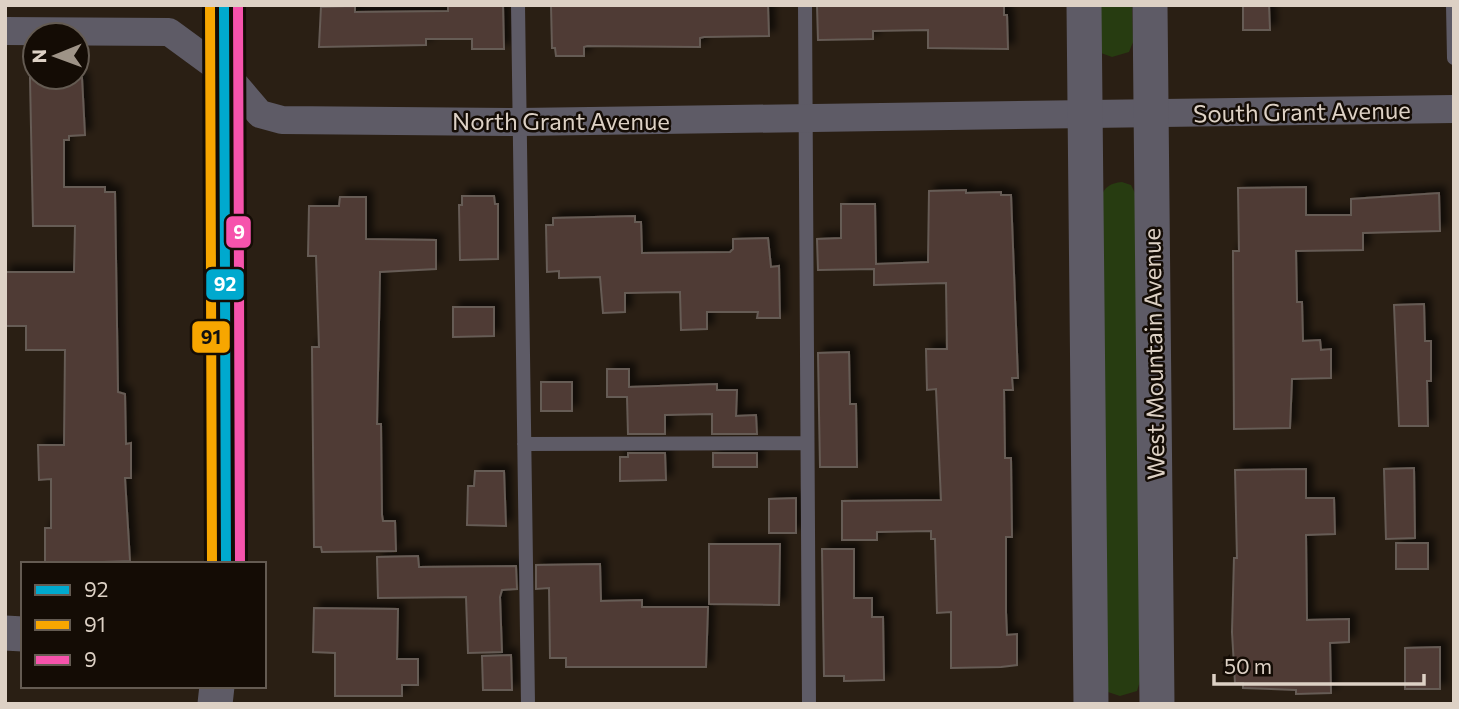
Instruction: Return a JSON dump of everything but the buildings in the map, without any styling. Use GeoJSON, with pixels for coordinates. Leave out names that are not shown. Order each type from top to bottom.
{"type":"FeatureCollection","features":[{"type":"Feature","properties":{"kind":"street"},"geometry":{"type":"LineString","coordinates":[[224,5],[226,562]]}},
{"type":"Feature","properties":{"kind":"street"},"geometry":{"type":"LineString","coordinates":[[1084,5],[1091,704]]}},
{"type":"Feature","properties":{"kind":"street","name":"West Mountain Avenue"},"geometry":{"type":"LineString","coordinates":[[1150,5],[1157,704]]}},
{"type":"Feature","properties":{"kind":"street","name":"North Grant Avenue"},"geometry":{"type":"LineString","coordinates":[[5,31],[169,32],[225,73],[260,114],[282,120],[520,122],[1151,113]]}},
{"type":"Feature","properties":{"kind":"street","name":"South Grant Avenue"},"geometry":{"type":"LineString","coordinates":[[1151,113],[1454,109]]}},
{"type":"Feature","properties":{"kind":"lane"},"geometry":{"type":"LineString","coordinates":[[518,5],[528,704]]}},
{"type":"Feature","properties":{"kind":"lane"},"geometry":{"type":"LineString","coordinates":[[805,5],[809,704]]}},
{"type":"Feature","properties":{"kind":"lane"},"geometry":{"type":"LineString","coordinates":[[1453,5],[1454,58]]}},
{"type":"Feature","properties":{"kind":"lane"},"geometry":{"type":"LineString","coordinates":[[524,444],[807,443]]}},
{"type":"Feature","properties":{"kind":"green space"},"geometry":{"type":"Polygon","coordinates":[[[1097,5],[1132,5],[1133,42],[1129,52],[1112,57],[1101,53],[1097,5]]]}},
{"type":"Feature","properties":{"kind":"green space"},"geometry":{"type":"Polygon","coordinates":[[[1122,182],[1131,185],[1135,193],[1140,681],[1137,691],[1120,696],[1108,692],[1100,198],[1108,186],[1122,182]]]}},
{"type":"Feature","properties":{"kind":"transit line","name":"91"},"geometry":{"type":"LineString","coordinates":[[210,5],[212,562]]}},
{"type":"Feature","properties":{"kind":"transit line","name":"92"},"geometry":{"type":"LineString","coordinates":[[224,5],[226,562]]}},
{"type":"Feature","properties":{"kind":"transit line","name":"9"},"geometry":{"type":"LineString","coordinates":[[238,5],[240,562]]}}]}
